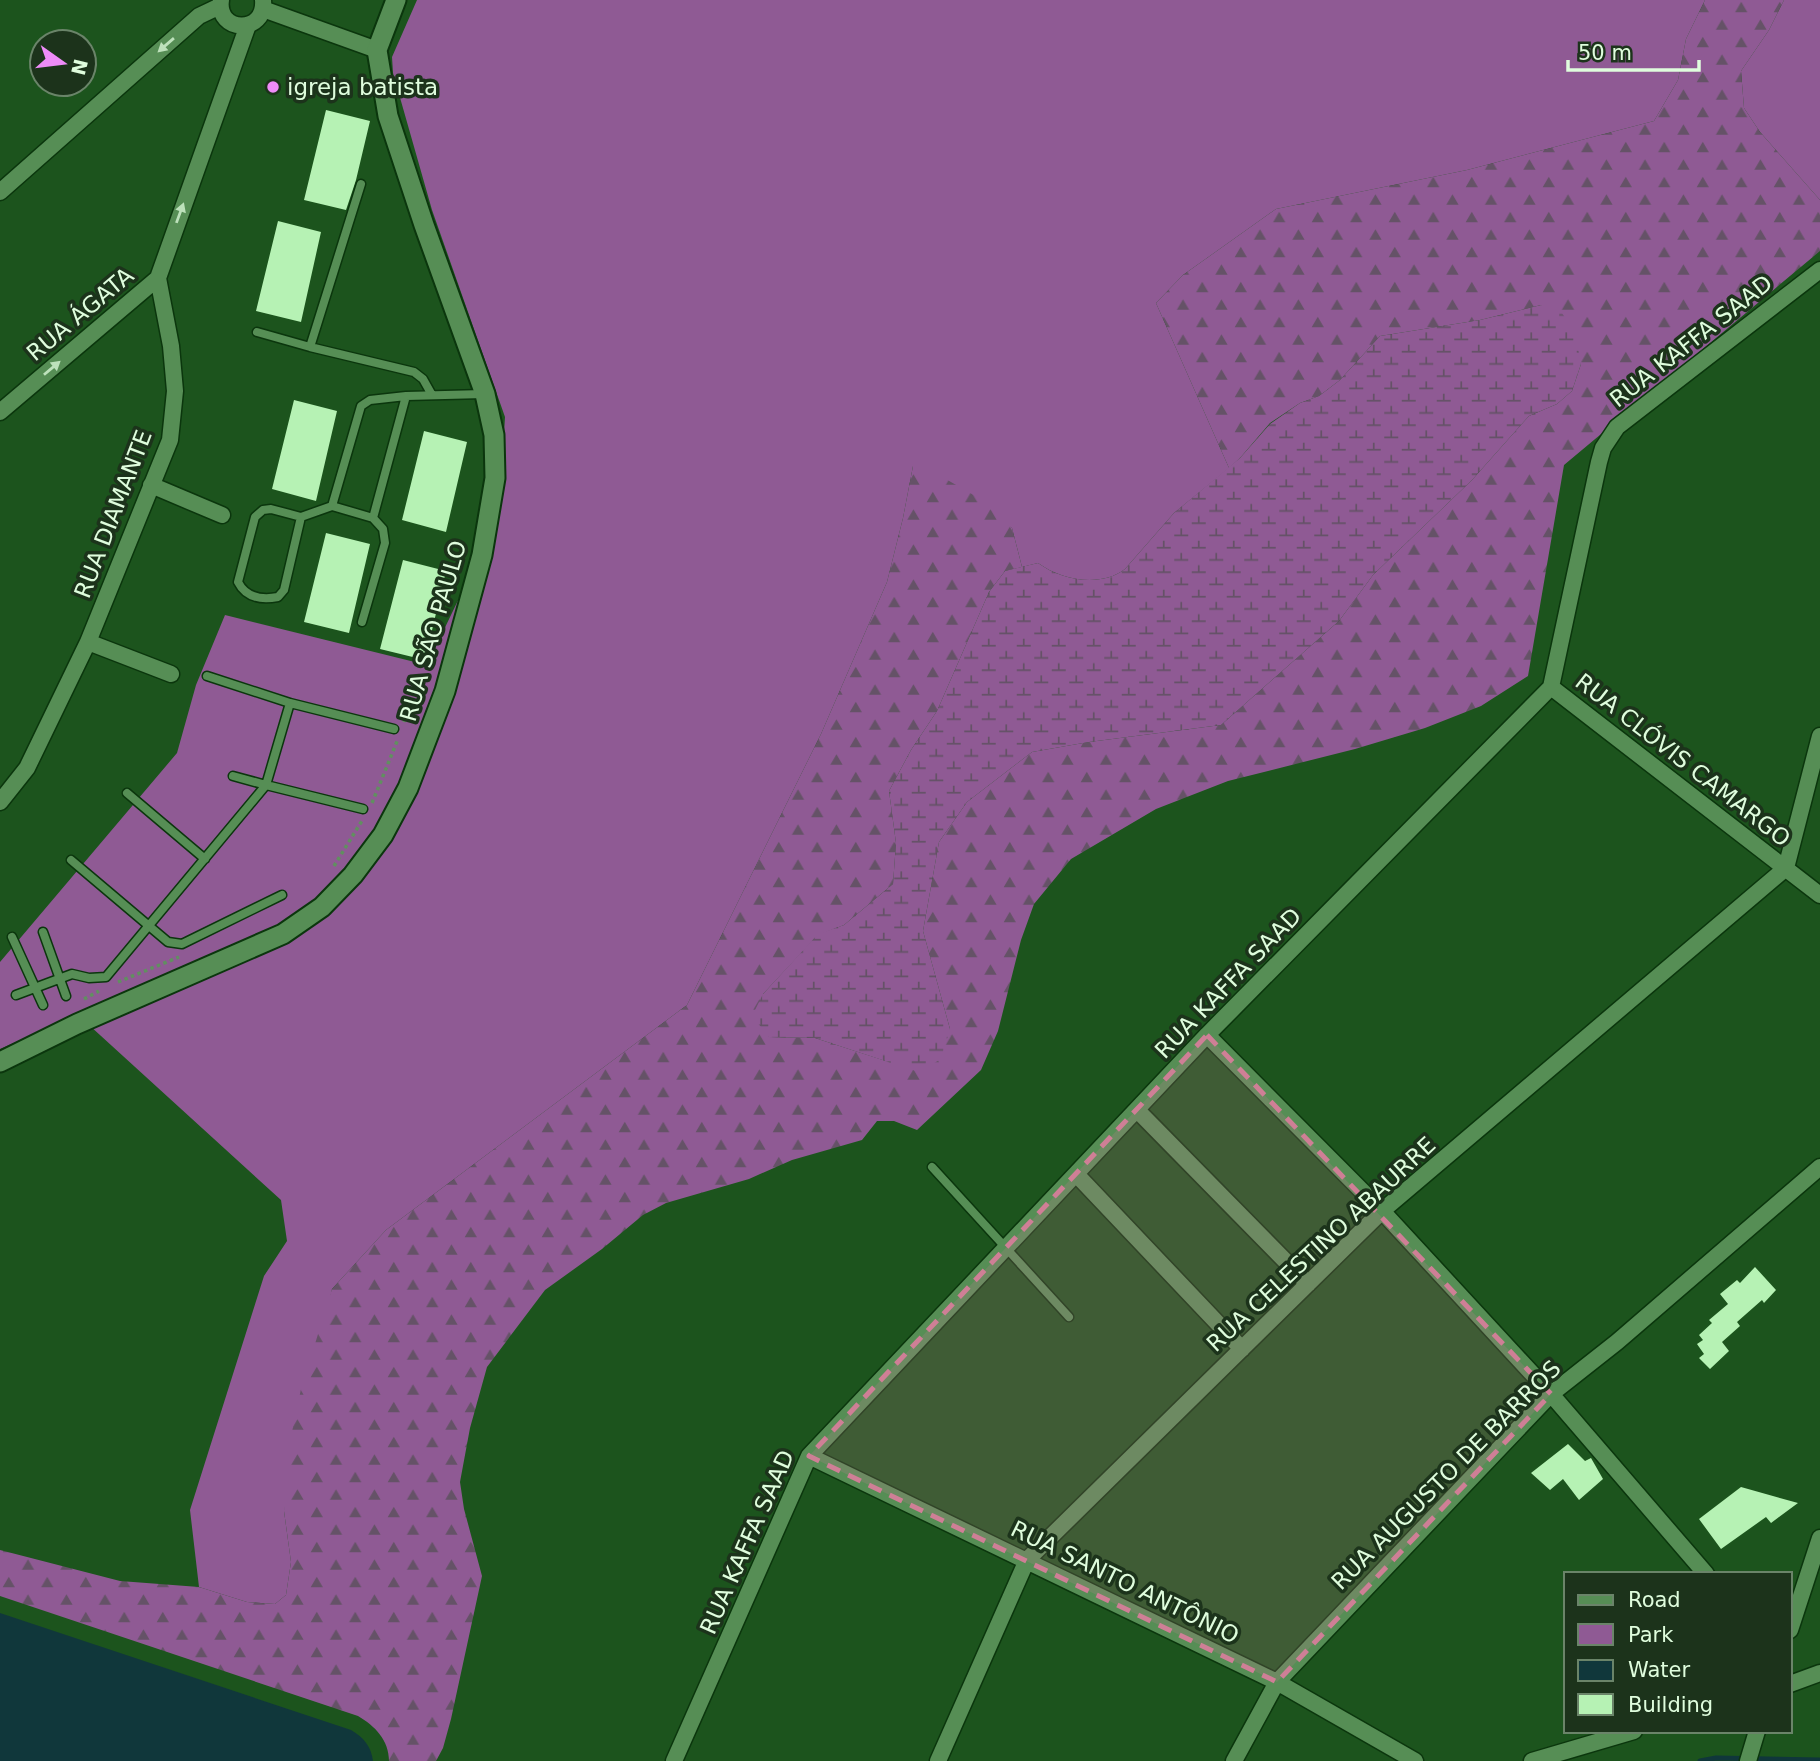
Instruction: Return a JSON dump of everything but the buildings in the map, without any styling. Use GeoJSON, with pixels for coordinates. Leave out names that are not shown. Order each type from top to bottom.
{"type":"FeatureCollection","features":[{"type":"Feature","properties":{"kind":"street"},"geometry":{"type":"LineString","coordinates":[[0,192],[200,16],[221,3],[227,20],[233,24],[248,25],[258,19],[263,5],[377,50],[396,0]]}},
{"type":"Feature","properties":{"kind":"street"},"geometry":{"type":"LineString","coordinates":[[158,278],[248,25]]}},
{"type":"Feature","properties":{"kind":"street","name":"RUA SÃO PAULO"},"geometry":{"type":"LineString","coordinates":[[0,1062],[77,1024],[283,934],[322,907],[353,875],[383,835],[408,788],[445,691],[482,555],[495,478],[494,435],[485,394],[388,117],[377,50]]}},
{"type":"Feature","properties":{"kind":"street","name":"RUA KAFFA SAAD"},"geometry":{"type":"LineString","coordinates":[[674,1761],[809,1456],[1207,1035],[1552,687],[1599,462],[1609,436],[1617,427],[1820,270]]}},
{"type":"Feature","properties":{"kind":"street","name":"RUA ÁGATA"},"geometry":{"type":"LineString","coordinates":[[0,412],[158,278]]}},
{"type":"Feature","properties":{"kind":"street","name":"RUA DIAMANTE"},"geometry":{"type":"LineString","coordinates":[[0,802],[27,768],[88,642],[170,440],[175,391],[171,346],[158,278]]}},
{"type":"Feature","properties":{"kind":"street"},"geometry":{"type":"LineString","coordinates":[[151,485],[222,515]]}},
{"type":"Feature","properties":{"kind":"street"},"geometry":{"type":"LineString","coordinates":[[88,642],[171,674]]}},
{"type":"Feature","properties":{"kind":"street","name":"RUA CLÓVIS CAMARGO"},"geometry":{"type":"LineString","coordinates":[[1552,687],[1820,895]]}},
{"type":"Feature","properties":{"kind":"street"},"geometry":{"type":"LineString","coordinates":[[1786,868],[1820,736]]}},
{"type":"Feature","properties":{"kind":"street","name":"RUA CELESTINO ABAURRE"},"geometry":{"type":"LineString","coordinates":[[938,1761],[1027,1560],[1382,1211],[1786,868]]}},
{"type":"Feature","properties":{"kind":"street"},"geometry":{"type":"LineString","coordinates":[[1207,1035],[1382,1211],[1551,1394],[1704,1572]]}},
{"type":"Feature","properties":{"kind":"street"},"geometry":{"type":"LineString","coordinates":[[1137,1110],[1308,1284]]}},
{"type":"Feature","properties":{"kind":"street","name":"RUA AUGUSTO DE BARROS"},"geometry":{"type":"LineString","coordinates":[[1234,1761],[1277,1682],[1551,1394],[1617,1342],[1820,1167]]}},
{"type":"Feature","properties":{"kind":"street"},"geometry":{"type":"LineString","coordinates":[[1076,1174],[1242,1349]]}},
{"type":"Feature","properties":{"kind":"street","name":"RUA SANTO ANTÔNIO"},"geometry":{"type":"LineString","coordinates":[[809,1456],[1277,1682],[1415,1761]]}},
{"type":"Feature","properties":{"kind":"street"},"geometry":{"type":"LineString","coordinates":[[1792,1624],[1820,1538]]}},
{"type":"Feature","properties":{"kind":"street"},"geometry":{"type":"LineString","coordinates":[[1792,1683],[1820,1673]]}},
{"type":"Feature","properties":{"kind":"street"},"geometry":{"type":"LineString","coordinates":[[1532,1761],[1627,1733]]}},
{"type":"Feature","properties":{"kind":"street"},"geometry":{"type":"LineString","coordinates":[[1748,1761],[1756,1734]]}},
{"type":"Feature","properties":{"kind":"lane"},"geometry":{"type":"LineString","coordinates":[[310,347],[361,184]]}},
{"type":"Feature","properties":{"kind":"lane"},"geometry":{"type":"LineString","coordinates":[[257,332],[414,372],[423,379],[432,395]]}},
{"type":"Feature","properties":{"kind":"lane"},"geometry":{"type":"LineString","coordinates":[[332,506],[361,406],[370,400],[407,396],[485,394]]}},
{"type":"Feature","properties":{"kind":"lane"},"geometry":{"type":"LineString","coordinates":[[373,518],[407,396]]}},
{"type":"Feature","properties":{"kind":"lane"},"geometry":{"type":"LineString","coordinates":[[301,517],[284,590],[278,597],[251,596],[243,592],[238,582],[255,517],[263,510],[271,509],[301,517],[332,506],[373,518],[383,529],[385,543],[362,622]]}},
{"type":"Feature","properties":{"kind":"lane"},"geometry":{"type":"LineString","coordinates":[[207,676],[290,703],[398,731]]}},
{"type":"Feature","properties":{"kind":"lane"},"geometry":{"type":"LineString","coordinates":[[16,995],[72,974],[89,978],[106,977],[267,785],[290,703]]}},
{"type":"Feature","properties":{"kind":"lane"},"geometry":{"type":"LineString","coordinates":[[233,776],[363,809]]}},
{"type":"Feature","properties":{"kind":"lane"},"geometry":{"type":"LineString","coordinates":[[127,793],[205,859]]}},
{"type":"Feature","properties":{"kind":"lane"},"geometry":{"type":"LineString","coordinates":[[71,860],[168,942],[182,944],[282,895]]}},
{"type":"Feature","properties":{"kind":"lane"},"geometry":{"type":"LineString","coordinates":[[43,933],[66,996]]}},
{"type":"Feature","properties":{"kind":"lane"},"geometry":{"type":"LineString","coordinates":[[12,937],[43,1005]]}},
{"type":"Feature","properties":{"kind":"lane"},"geometry":{"type":"LineString","coordinates":[[932,1167],[1069,1317]]}},
{"type":"Feature","properties":{"kind":"path"},"geometry":{"type":"LineString","coordinates":[[328,874],[343,855],[374,799],[398,731],[416,690],[424,680]]}},
{"type":"Feature","properties":{"kind":"path"},"geometry":{"type":"LineString","coordinates":[[116,983],[188,953]]}},
{"type":"Feature","properties":{"kind":"path"},"geometry":{"type":"LineString","coordinates":[[74,1004],[107,987]]}},
{"type":"Feature","properties":{"kind":"highlighted area"},"geometry":{"type":"Polygon","coordinates":[[[1207,1035],[1551,1394],[1277,1682],[809,1456],[1207,1035]]]}},
{"type":"Feature","properties":{"kind":"green space"},"geometry":{"type":"Polygon","coordinates":[[[417,0],[1705,0],[1686,39],[1678,80],[1654,121],[1467,170],[1276,209],[1183,275],[1156,303],[1229,468],[1174,513],[1125,569],[1115,575],[1081,580],[1058,574],[1038,563],[1022,567],[1012,528],[913,466],[887,582],[821,734],[687,1005],[386,1230],[332,1289],[284,1511],[291,1562],[286,1595],[275,1604],[247,1602],[199,1587],[190,1510],[264,1276],[287,1241],[281,1200],[78,1015],[0,1049],[0,962],[177,753],[196,685],[225,615],[427,665],[499,515],[505,417],[432,210],[393,73],[392,57],[417,0]]]}},
{"type":"Feature","properties":{"kind":"green space"},"geometry":{"type":"Polygon","coordinates":[[[1705,0],[1784,0],[1769,30],[1741,71],[1744,108],[1760,132],[1820,200],[1820,251],[1564,465],[1528,676],[1481,706],[1425,728],[1228,781],[1156,809],[1071,859],[1034,904],[1021,940],[998,1031],[981,1070],[917,1130],[894,1121],[877,1121],[862,1140],[792,1160],[749,1179],[666,1203],[643,1215],[545,1290],[487,1367],[470,1428],[460,1482],[464,1509],[482,1576],[451,1719],[443,1748],[436,1761],[389,1761],[387,1747],[380,1734],[358,1716],[0,1596],[0,1550],[120,1581],[199,1587],[247,1602],[275,1604],[286,1595],[291,1562],[284,1511],[286,1460],[301,1389],[332,1289],[386,1230],[687,1005],[821,734],[887,582],[903,518],[913,466],[911,459],[977,497],[1012,528],[1022,567],[1005,571],[989,592],[937,711],[911,750],[889,791],[896,843],[893,884],[844,925],[818,935],[763,994],[769,1037],[815,1038],[886,1061],[950,1029],[923,931],[939,842],[967,802],[1032,752],[1221,725],[1339,621],[1373,575],[1472,480],[1529,416],[1557,404],[1572,391],[1581,364],[1541,305],[1480,320],[1380,336],[1340,380],[1319,396],[1300,403],[1270,423],[1229,468],[1156,303],[1183,275],[1276,209],[1467,170],[1654,121],[1678,80],[1686,39],[1705,0]]]}},
{"type":"Feature","properties":{"kind":"green space"},"geometry":{"type":"Polygon","coordinates":[[[1784,0],[1820,0],[1820,200],[1760,132],[1744,108],[1741,71],[1769,30],[1784,0]]]}},
{"type":"Feature","properties":{"kind":"green space"},"geometry":{"type":"Polygon","coordinates":[[[1541,305],[1562,313],[1575,333],[1581,364],[1572,391],[1557,404],[1529,416],[1472,480],[1373,575],[1339,621],[1221,725],[1032,752],[967,802],[939,842],[923,931],[950,1029],[941,1059],[919,1072],[815,1038],[769,1037],[752,1016],[763,994],[818,934],[844,925],[893,884],[896,843],[889,791],[911,750],[937,711],[989,592],[1005,571],[1038,563],[1058,574],[1081,580],[1115,575],[1125,569],[1174,513],[1240,458],[1270,424],[1300,403],[1319,396],[1340,380],[1380,336],[1480,320],[1541,305]]]}},
{"type":"Feature","properties":{"kind":"water"},"geometry":{"type":"Polygon","coordinates":[[[0,1613],[351,1730],[366,1743],[373,1761],[0,1761],[0,1613]]]}},
{"type":"Feature","properties":{"kind":"waterway"},"geometry":{"type":"LineString","coordinates":[[1700,1761],[1716,1758],[1820,1760]]}},
{"type":"Feature","properties":{"kind":"place","name":"igreja batista"},"geometry":{"type":"Point","coordinates":[273,87]}}]}
